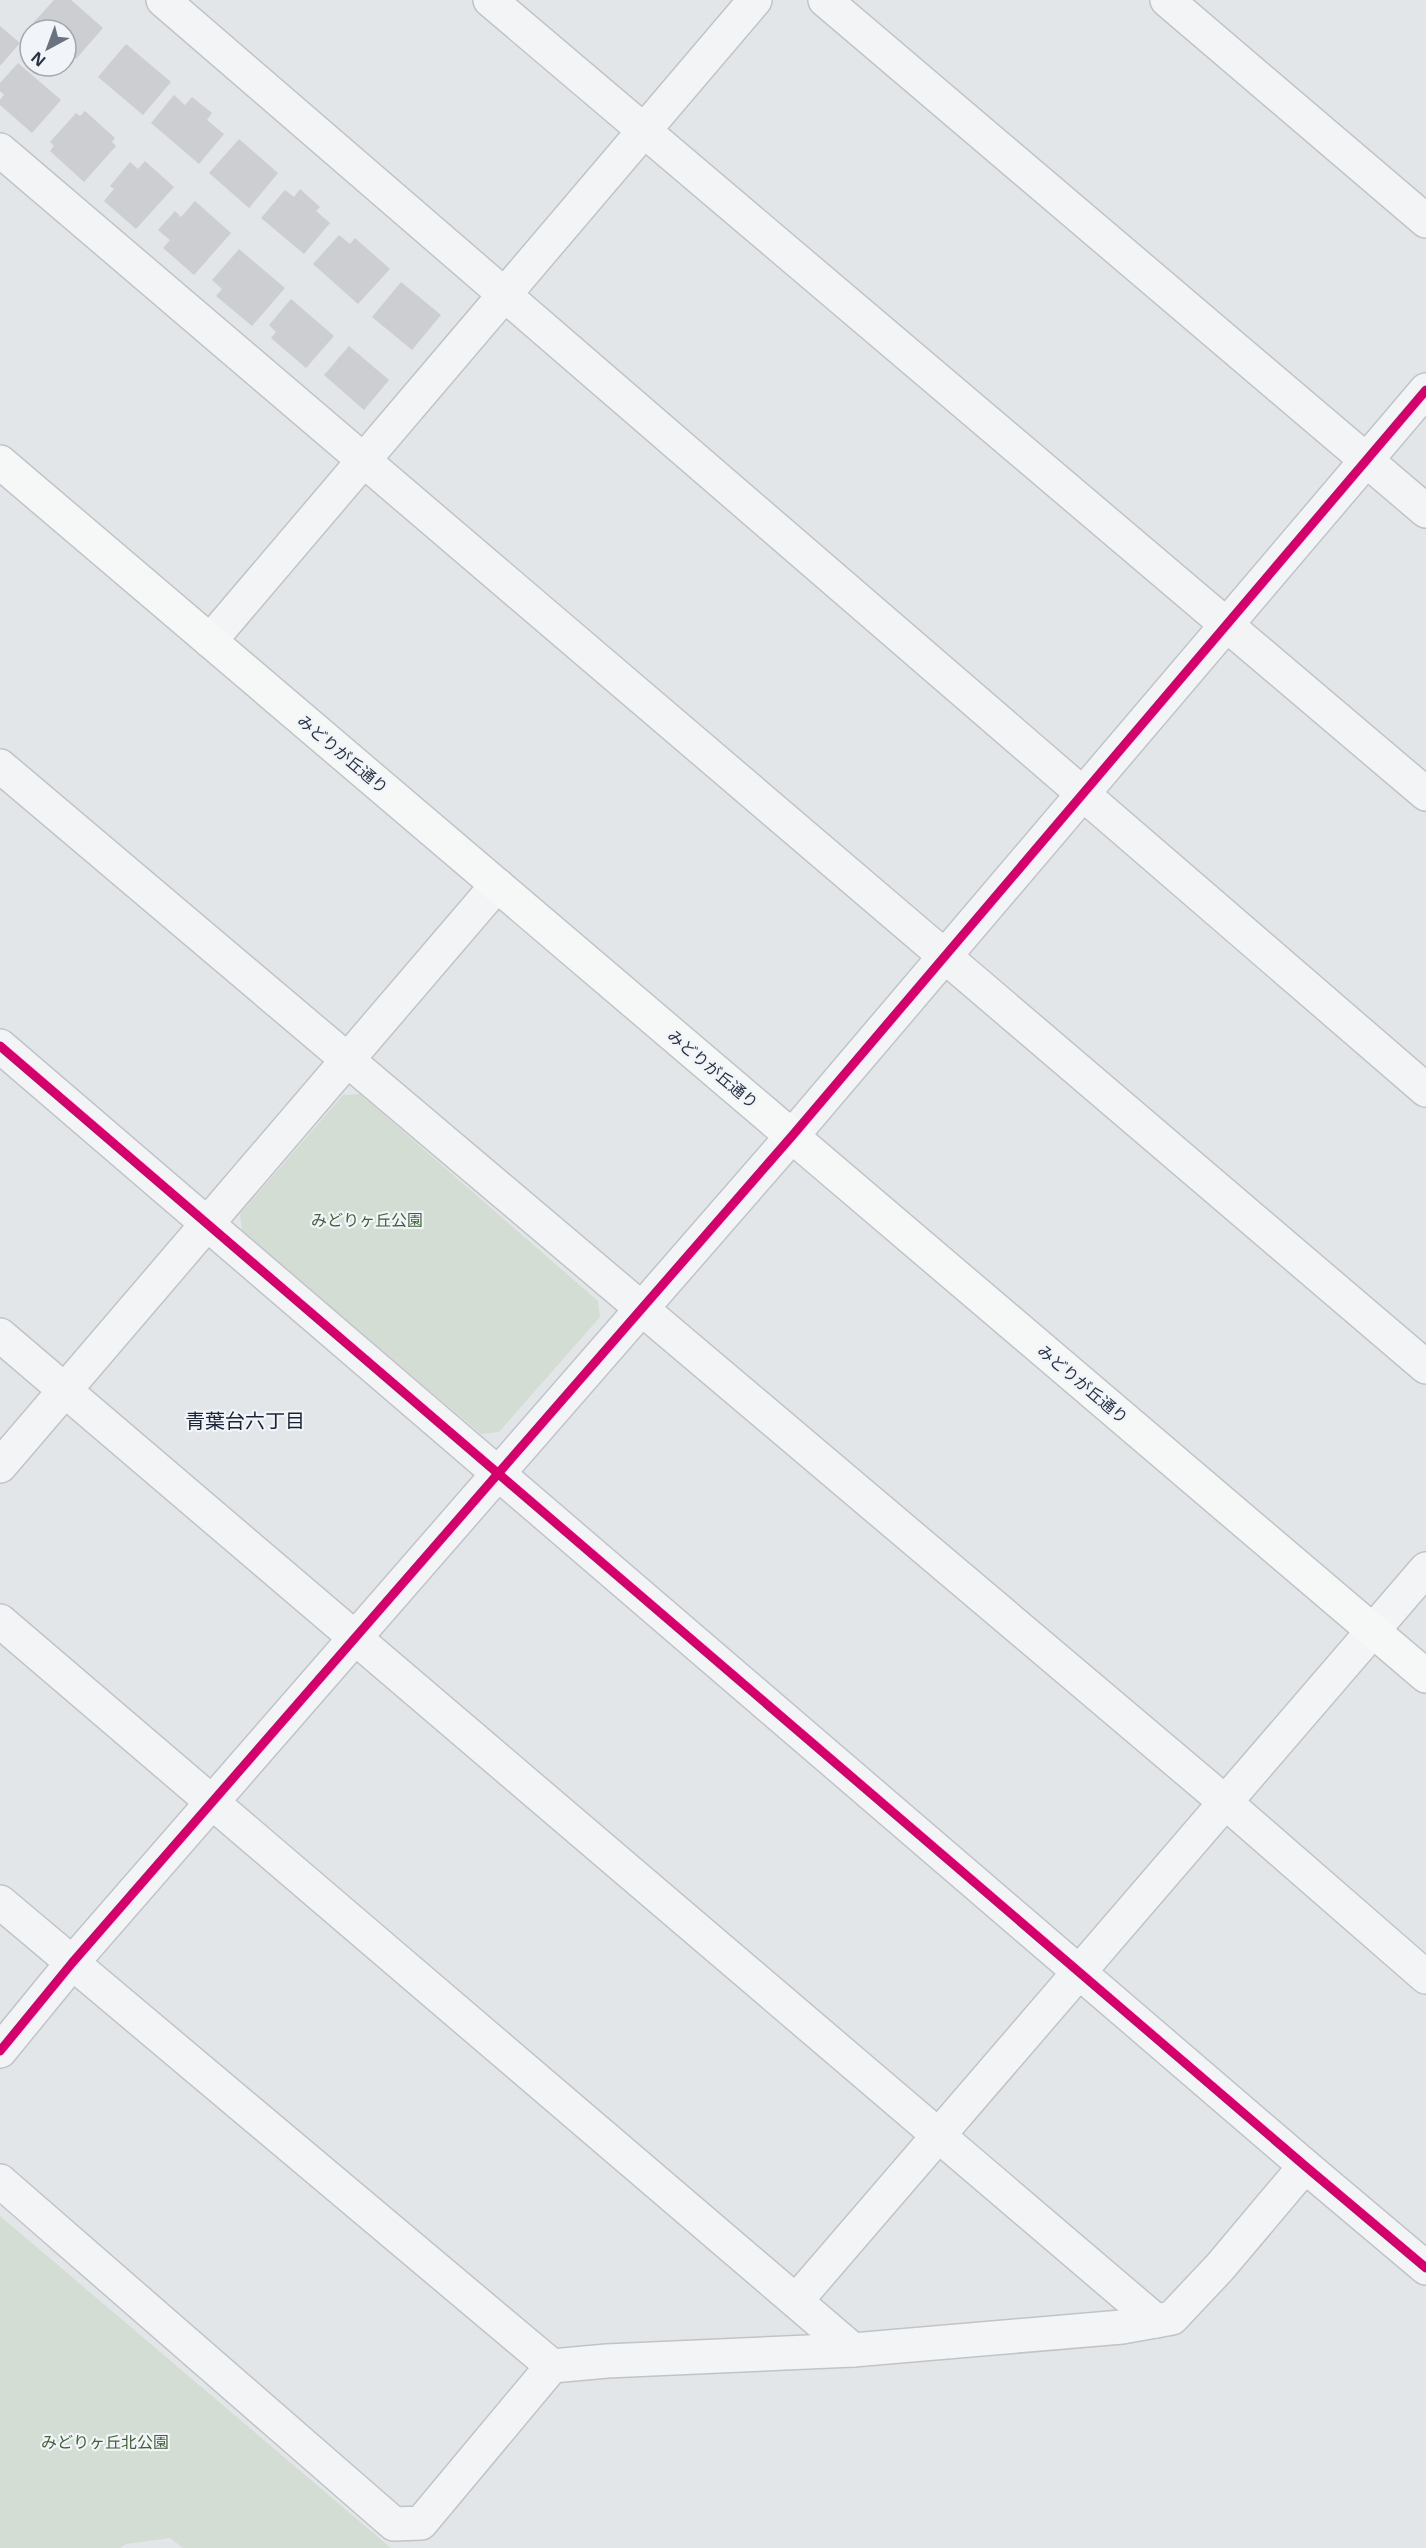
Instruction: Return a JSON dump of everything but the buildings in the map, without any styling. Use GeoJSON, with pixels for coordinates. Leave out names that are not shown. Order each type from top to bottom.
{"type":"FeatureCollection","features":[{"type":"Feature","properties":{"kind":"street"},"geometry":{"type":"LineString","coordinates":[[163,0],[1426,1090]]}},
{"type":"Feature","properties":{"kind":"street"},"geometry":{"type":"LineString","coordinates":[[490,0],[1426,794]]}},
{"type":"Feature","properties":{"kind":"street"},"geometry":{"type":"LineString","coordinates":[[210,641],[755,0]]}},
{"type":"Feature","properties":{"kind":"street"},"geometry":{"type":"LineString","coordinates":[[825,0],[1426,511]]}},
{"type":"Feature","properties":{"kind":"street"},"geometry":{"type":"LineString","coordinates":[[1167,0],[1426,221]]}},
{"type":"Feature","properties":{"kind":"street"},"geometry":{"type":"LineString","coordinates":[[0,150],[1426,1367]]}},
{"type":"Feature","properties":{"kind":"street"},"geometry":{"type":"LineString","coordinates":[[0,2051],[72,1962],[792,1136],[1426,390]]}},
{"type":"Feature","properties":{"kind":"street","name":"みどりが丘通り"},"geometry":{"type":"LineString","coordinates":[[0,462],[1426,1676]]}},
{"type":"Feature","properties":{"kind":"street"},"geometry":{"type":"LineString","coordinates":[[0,766],[1225,1802],[1426,1977]]}},
{"type":"Feature","properties":{"kind":"street"},"geometry":{"type":"LineString","coordinates":[[0,1466],[497,885]]}},
{"type":"Feature","properties":{"kind":"street"},"geometry":{"type":"LineString","coordinates":[[0,1046],[1426,2268]]}},
{"type":"Feature","properties":{"kind":"street"},"geometry":{"type":"LineString","coordinates":[[0,1335],[1156,2321]]}},
{"type":"Feature","properties":{"kind":"street"},"geometry":{"type":"LineString","coordinates":[[796,2301],[1426,1569]]}},
{"type":"Feature","properties":{"kind":"street"},"geometry":{"type":"LineString","coordinates":[[0,1621],[853,2350]]}},
{"type":"Feature","properties":{"kind":"street"},"geometry":{"type":"LineString","coordinates":[[0,1902],[552,2366]]}},
{"type":"Feature","properties":{"kind":"street"},"geometry":{"type":"LineString","coordinates":[[0,2181],[394,2524],[421,2523],[552,2366],[607,2361],[853,2350],[1122,2327],[1172,2318],[1220,2268],[1305,2166]]}},
{"type":"Feature","properties":{"kind":"green space","name":"みどりヶ丘公園"},"geometry":{"type":"Polygon","coordinates":[[[360,1094],[598,1301],[600,1317],[499,1432],[481,1434],[242,1232],[240,1214],[343,1095],[360,1094]]]}},
{"type":"Feature","properties":{"kind":"green space","name":"みどりヶ丘北公園"},"geometry":{"type":"Polygon","coordinates":[[[0,2216],[391,2548],[183,2548],[170,2538],[126,2544],[120,2548],[0,2548],[0,2216]]]}},
{"type":"Feature","properties":{"kind":"cycle path"},"geometry":{"type":"LineString","coordinates":[[0,2051],[72,1963],[792,1136],[1426,390]]}},
{"type":"Feature","properties":{"kind":"cycle path"},"geometry":{"type":"LineString","coordinates":[[0,1046],[1426,2268]]}},
{"type":"Feature","properties":{"kind":"district","name":"青葉台六丁目"},"geometry":{"type":"Point","coordinates":[245,1420]}}]}
